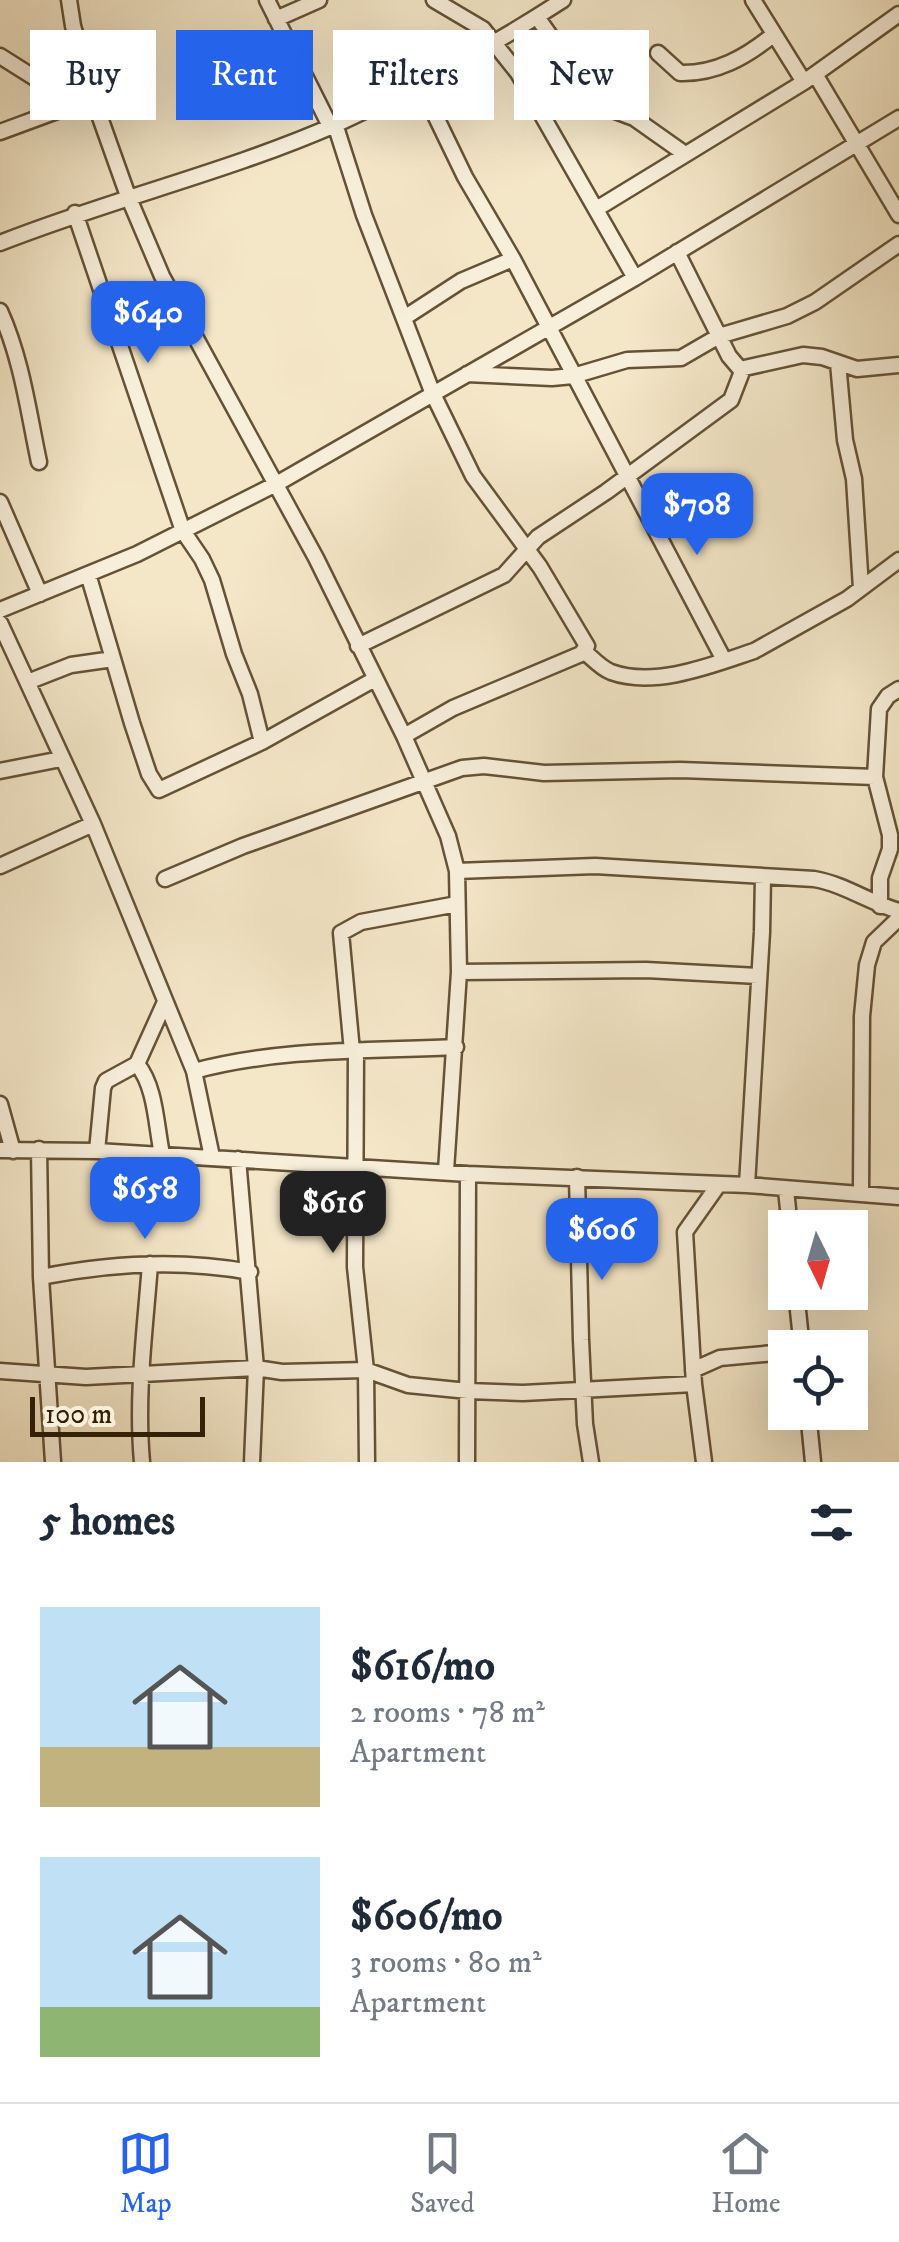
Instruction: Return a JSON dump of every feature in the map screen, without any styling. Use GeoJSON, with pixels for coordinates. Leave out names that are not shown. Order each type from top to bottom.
{"type":"FeatureCollection","features":[{"type":"Feature","properties":{"kind":"street"},"geometry":{"type":"LineString","coordinates":[[69,0],[74,30]]}},
{"type":"Feature","properties":{"kind":"street"},"geometry":{"type":"LineString","coordinates":[[267,0],[332,125],[433,394],[473,476],[586,642],[584,652]]}},
{"type":"Feature","properties":{"kind":"street"},"geometry":{"type":"LineString","coordinates":[[276,19],[319,0]]}},
{"type":"Feature","properties":{"kind":"street"},"geometry":{"type":"LineString","coordinates":[[434,0],[483,29],[518,72],[635,278]]}},
{"type":"Feature","properties":{"kind":"street"},"geometry":{"type":"LineString","coordinates":[[495,41],[564,0]]}},
{"type":"Feature","properties":{"kind":"street"},"geometry":{"type":"LineString","coordinates":[[753,0],[774,35],[856,145],[899,216]]}},
{"type":"Feature","properties":{"kind":"street"},"geometry":{"type":"LineString","coordinates":[[598,208],[809,78],[899,14]]}},
{"type":"Feature","properties":{"kind":"street"},"geometry":{"type":"LineString","coordinates":[[537,17],[599,105],[634,118],[685,154]]}},
{"type":"Feature","properties":{"kind":"street"},"geometry":{"type":"LineString","coordinates":[[658,53],[680,74],[708,72],[756,49],[774,35]]}},
{"type":"Feature","properties":{"kind":"street"},"geometry":{"type":"LineString","coordinates":[[0,56],[30,75]]}},
{"type":"Feature","properties":{"kind":"street"},"geometry":{"type":"LineString","coordinates":[[0,610],[183,531],[278,483],[635,278],[899,118]]}},
{"type":"Feature","properties":{"kind":"street"},"geometry":{"type":"LineString","coordinates":[[0,132],[33,120]]}},
{"type":"Feature","properties":{"kind":"street"},"geometry":{"type":"LineString","coordinates":[[101,120],[162,276],[278,483],[404,736],[448,836],[457,870],[459,972],[446,1172]]}},
{"type":"Feature","properties":{"kind":"street"},"geometry":{"type":"LineString","coordinates":[[0,243],[75,213],[190,179],[342,120]]}},
{"type":"Feature","properties":{"kind":"street"},"geometry":{"type":"LineString","coordinates":[[438,120],[724,660]]}},
{"type":"Feature","properties":{"kind":"street"},"geometry":{"type":"LineString","coordinates":[[75,213],[183,531],[212,580],[262,742]]}},
{"type":"Feature","properties":{"kind":"street"},"geometry":{"type":"LineString","coordinates":[[467,374],[573,376],[627,360],[681,358],[719,336],[802,309],[899,244]]}},
{"type":"Feature","properties":{"kind":"street"},"geometry":{"type":"LineString","coordinates":[[677,252],[734,365],[744,369],[803,355],[857,369],[898,369]]}},
{"type":"Feature","properties":{"kind":"street"},"geometry":{"type":"LineString","coordinates":[[404,318],[461,281],[513,258]]}},
{"type":"Feature","properties":{"kind":"street"},"geometry":{"type":"LineString","coordinates":[[0,311],[30,402],[39,462]]}},
{"type":"Feature","properties":{"kind":"street"},"geometry":{"type":"LineString","coordinates":[[838,364],[845,440],[854,479],[861,588]]}},
{"type":"Feature","properties":{"kind":"street"},"geometry":{"type":"LineString","coordinates":[[358,646],[485,587],[517,564],[538,537],[732,400],[744,369]]}},
{"type":"Feature","properties":{"kind":"street"},"geometry":{"type":"LineString","coordinates":[[0,502],[40,594]]}},
{"type":"Feature","properties":{"kind":"street"},"geometry":{"type":"LineString","coordinates":[[584,652],[612,672],[642,677],[669,675],[724,660],[754,651],[861,588],[899,560]]}},
{"type":"Feature","properties":{"kind":"street"},"geometry":{"type":"LineString","coordinates":[[88,574],[143,757],[156,788],[170,788],[375,679]]}},
{"type":"Feature","properties":{"kind":"street"},"geometry":{"type":"LineString","coordinates":[[0,623],[93,824],[194,1071],[212,1158]]}},
{"type":"Feature","properties":{"kind":"street"},"geometry":{"type":"LineString","coordinates":[[404,736],[453,708],[584,652]]}},
{"type":"Feature","properties":{"kind":"street"},"geometry":{"type":"LineString","coordinates":[[30,681],[71,666],[113,658]]}},
{"type":"Feature","properties":{"kind":"street"},"geometry":{"type":"LineString","coordinates":[[880,906],[880,878],[890,849],[890,835],[875,777],[879,709],[899,689]]}},
{"type":"Feature","properties":{"kind":"street"},"geometry":{"type":"LineString","coordinates":[[0,770],[61,758]]}},
{"type":"Feature","properties":{"kind":"street"},"geometry":{"type":"LineString","coordinates":[[165,879],[242,846],[462,768],[484,766],[544,773],[680,770],[875,777]]}},
{"type":"Feature","properties":{"kind":"street"},"geometry":{"type":"LineString","coordinates":[[0,866],[93,824]]}},
{"type":"Feature","properties":{"kind":"street"},"geometry":{"type":"LineString","coordinates":[[457,870],[595,866],[829,882],[899,914],[874,942],[866,964],[861,1194]]}},
{"type":"Feature","properties":{"kind":"street"},"geometry":{"type":"LineString","coordinates":[[746,1185],[762,876]]}},
{"type":"Feature","properties":{"kind":"street"},"geometry":{"type":"LineString","coordinates":[[367,1462],[366,1370],[355,1267],[354,1051],[341,933],[360,922],[456,904]]}},
{"type":"Feature","properties":{"kind":"street"},"geometry":{"type":"LineString","coordinates":[[459,972],[646,970],[758,976]]}},
{"type":"Feature","properties":{"kind":"street"},"geometry":{"type":"LineString","coordinates":[[97,1150],[102,1088],[138,1064],[165,1002]]}},
{"type":"Feature","properties":{"kind":"street"},"geometry":{"type":"LineString","coordinates":[[194,1071],[264,1055],[456,1046]]}},
{"type":"Feature","properties":{"kind":"street"},"geometry":{"type":"LineString","coordinates":[[138,1064],[152,1100],[162,1154]]}},
{"type":"Feature","properties":{"kind":"street"},"geometry":{"type":"LineString","coordinates":[[0,1104],[7,1151],[97,1150],[468,1174],[746,1185],[899,1197]]}},
{"type":"Feature","properties":{"kind":"street"},"geometry":{"type":"LineString","coordinates":[[39,1149],[41,1277],[53,1462]]}},
{"type":"Feature","properties":{"kind":"street"},"geometry":{"type":"LineString","coordinates":[[238,1159],[256,1368],[252,1462]]}},
{"type":"Feature","properties":{"kind":"street"},"geometry":{"type":"LineString","coordinates":[[467,1462],[468,1174]]}},
{"type":"Feature","properties":{"kind":"street"},"geometry":{"type":"LineString","coordinates":[[577,1176],[576,1218],[591,1462]]}},
{"type":"Feature","properties":{"kind":"street"},"geometry":{"type":"LineString","coordinates":[[704,1462],[693,1377],[686,1232],[720,1184]]}},
{"type":"Feature","properties":{"kind":"street"},"geometry":{"type":"LineString","coordinates":[[786,1190],[788,1210]]}},
{"type":"Feature","properties":{"kind":"street"},"geometry":{"type":"LineString","coordinates":[[41,1277],[150,1264],[197,1263],[250,1272]]}},
{"type":"Feature","properties":{"kind":"street"},"geometry":{"type":"LineString","coordinates":[[142,1462],[138,1417],[150,1264]]}},
{"type":"Feature","properties":{"kind":"street"},"geometry":{"type":"LineString","coordinates":[[0,1370],[86,1377],[256,1368],[297,1372],[366,1370],[408,1385],[468,1391],[585,1390],[693,1377],[720,1358],[768,1354]]}},
{"type":"Feature","properties":{"kind":"street"},"geometry":{"type":"LineString","coordinates":[[810,1430],[813,1462]]}}]}
